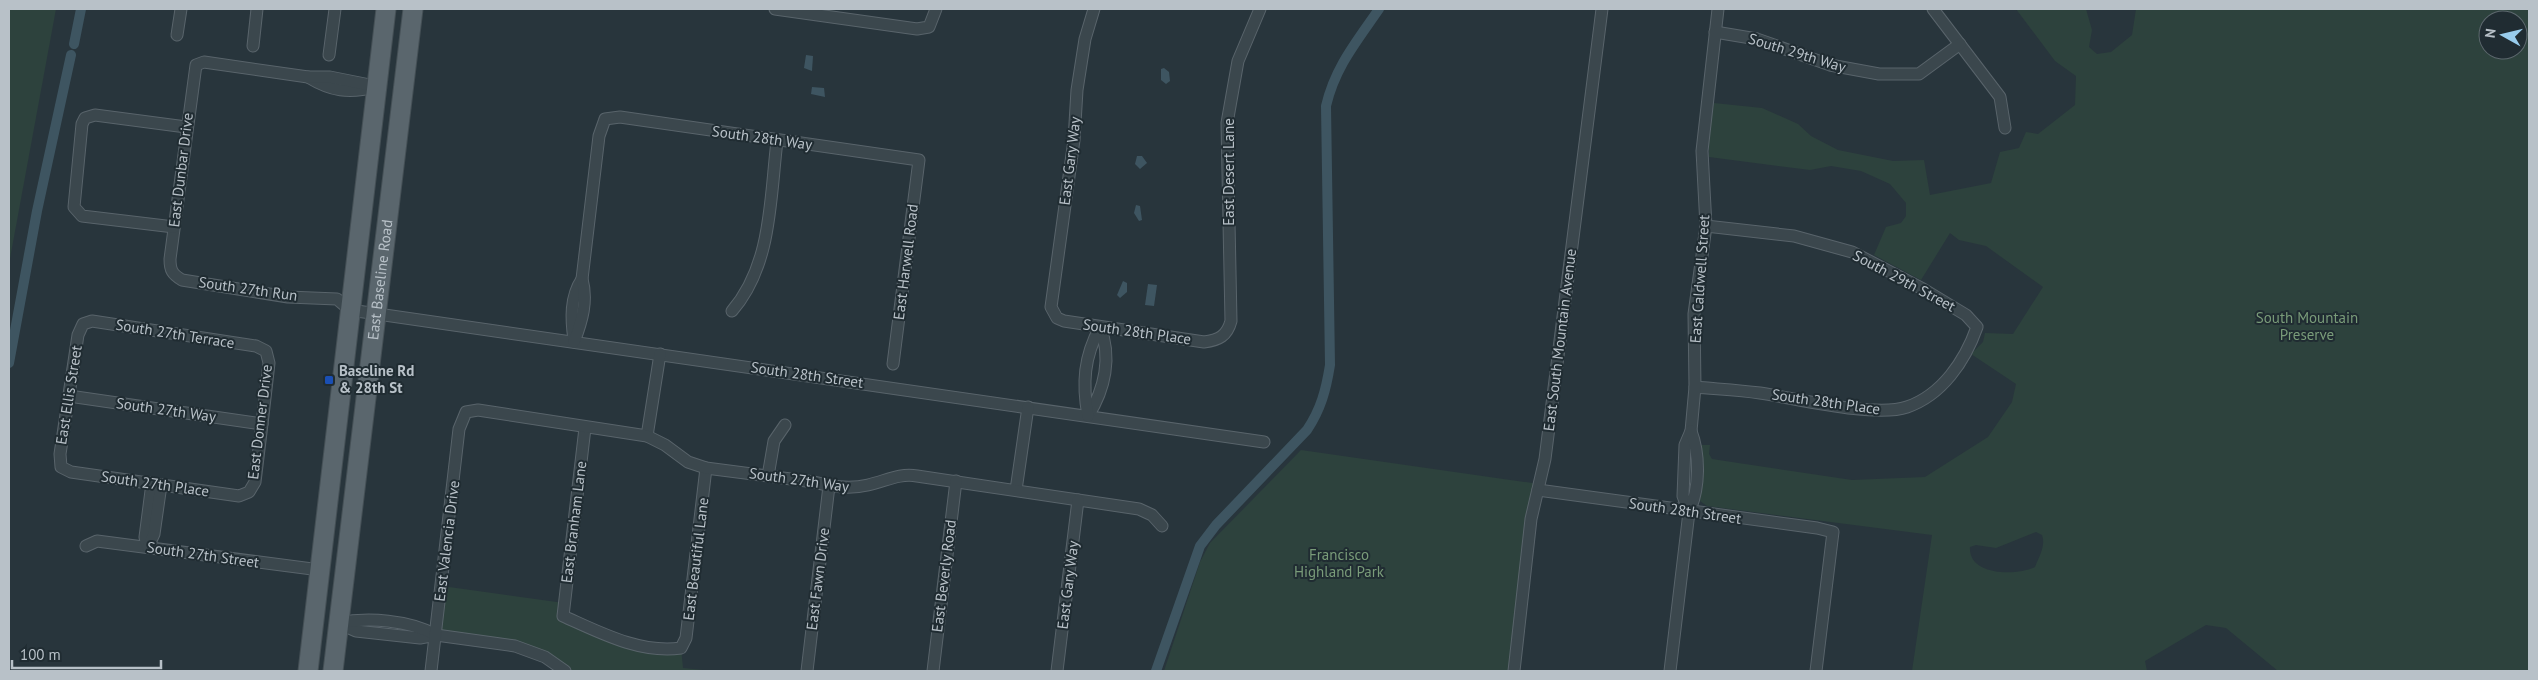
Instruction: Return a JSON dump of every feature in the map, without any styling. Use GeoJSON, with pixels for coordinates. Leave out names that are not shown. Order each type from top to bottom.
{"type":"FeatureCollection","features":[{"type":"Feature","properties":{"kind":"main road","name":"East Baseline Road"},"geometry":{"type":"LineString","coordinates":[[308,671],[386,9]]}},
{"type":"Feature","properties":{"kind":"main road","name":"East Baseline Road"},"geometry":{"type":"LineString","coordinates":[[333,671],[413,9]]}},
{"type":"Feature","properties":{"kind":"main road"},"geometry":{"type":"LineString","coordinates":[[376,86],[383,88],[387,93],[385,146],[392,174]]}},
{"type":"Feature","properties":{"kind":"main road"},"geometry":{"type":"LineString","coordinates":[[320,570],[338,561],[348,548]]}},
{"type":"Feature","properties":{"kind":"main road"},"geometry":{"type":"LineString","coordinates":[[311,650],[324,633],[338,623],[330,616],[329,611],[330,578],[327,573],[320,570]]}},
{"type":"Feature","properties":{"kind":"street"},"geometry":{"type":"LineString","coordinates":[[177,35],[181,9]]}},
{"type":"Feature","properties":{"kind":"street"},"geometry":{"type":"LineString","coordinates":[[253,46],[257,9]]}},
{"type":"Feature","properties":{"kind":"street"},"geometry":{"type":"LineString","coordinates":[[329,55],[334,9]]}},
{"type":"Feature","properties":{"kind":"street"},"geometry":{"type":"LineString","coordinates":[[775,9],[806,11],[917,29],[928,27],[936,9]]}},
{"type":"Feature","properties":{"kind":"street","name":"East Gary Way"},"geometry":{"type":"LineString","coordinates":[[1054,314],[1050,298],[1074,140],[1077,90],[1085,39],[1094,9]]}},
{"type":"Feature","properties":{"kind":"street","name":"East Desert Lane"},"geometry":{"type":"LineString","coordinates":[[1222,337],[1229,331],[1231,322],[1227,123],[1238,61],[1260,9]]}},
{"type":"Feature","properties":{"kind":"street","name":"East South Mountain Avenue"},"geometry":{"type":"LineString","coordinates":[[1514,671],[1531,519],[1546,450],[1602,9]]}},
{"type":"Feature","properties":{"kind":"street","name":"East Caldwell Street"},"geometry":{"type":"LineString","coordinates":[[1670,671],[1689,512],[1683,496],[1691,457],[1696,445],[1691,430],[1695,387],[1694,314],[1706,226],[1702,151],[1718,9]]}},
{"type":"Feature","properties":{"kind":"street"},"geometry":{"type":"LineString","coordinates":[[1933,9],[2000,98],[2005,128]]}},
{"type":"Feature","properties":{"kind":"street","name":"South 29th Way"},"geometry":{"type":"LineString","coordinates":[[1715,32],[1757,39],[1830,65],[1879,74],[1919,74],[1960,44]]}},
{"type":"Feature","properties":{"kind":"street","name":"East Dunbar Drive"},"geometry":{"type":"LineString","coordinates":[[174,275],[170,270],[170,259],[186,127],[196,65],[204,62],[308,77],[325,88],[335,83],[356,92],[376,86]]}},
{"type":"Feature","properties":{"kind":"street"},"geometry":{"type":"LineString","coordinates":[[174,227],[82,216],[77,212],[74,207],[82,124],[85,118],[95,115],[186,127]]}},
{"type":"Feature","properties":{"kind":"street","name":"South 28th Way"},"geometry":{"type":"LineString","coordinates":[[574,342],[582,323],[586,294],[582,279],[599,136],[605,119],[620,117],[919,160]]}},
{"type":"Feature","properties":{"kind":"street"},"geometry":{"type":"LineString","coordinates":[[732,311],[752,283],[759,262],[765,238],[777,141]]}},
{"type":"Feature","properties":{"kind":"street","name":"East Harwell Road"},"geometry":{"type":"LineString","coordinates":[[893,364],[919,160]]}},
{"type":"Feature","properties":{"kind":"street","name":"South 29th Street"},"geometry":{"type":"LineString","coordinates":[[1706,226],[1794,236],[1852,252],[1966,315],[1978,327]]}},
{"type":"Feature","properties":{"kind":"street","name":"South 27th Run"},"geometry":{"type":"LineString","coordinates":[[174,275],[182,280],[288,297],[337,299],[350,310]]}},
{"type":"Feature","properties":{"kind":"street","name":"South 28th Street"},"geometry":{"type":"LineString","coordinates":[[350,310],[1264,442]]}},
{"type":"Feature","properties":{"kind":"street","name":"South 28th Place"},"geometry":{"type":"LineString","coordinates":[[1054,314],[1064,321],[1204,342],[1222,337]]}},
{"type":"Feature","properties":{"kind":"street","name":"South 27th Terrace"},"geometry":{"type":"LineString","coordinates":[[83,324],[92,321],[256,346],[266,351]]}},
{"type":"Feature","properties":{"kind":"street","name":"East Ellis Street"},"geometry":{"type":"LineString","coordinates":[[61,467],[60,454],[78,335],[83,324]]}},
{"type":"Feature","properties":{"kind":"street"},"geometry":{"type":"LineString","coordinates":[[1088,416],[1084,371],[1091,344],[1100,327]]}},
{"type":"Feature","properties":{"kind":"street"},"geometry":{"type":"LineString","coordinates":[[1088,416],[1097,402],[1105,373],[1106,342],[1100,327]]}},
{"type":"Feature","properties":{"kind":"street","name":"South 28th Place"},"geometry":{"type":"LineString","coordinates":[[1695,387],[1757,392],[1882,411],[1905,408],[1926,398],[1951,376],[1971,344],[1978,327]]}},
{"type":"Feature","properties":{"kind":"street","name":"East Donner Drive"},"geometry":{"type":"LineString","coordinates":[[249,492],[255,482],[262,424],[269,364],[266,351]]}},
{"type":"Feature","properties":{"kind":"street"},"geometry":{"type":"LineString","coordinates":[[647,436],[660,354]]}},
{"type":"Feature","properties":{"kind":"street"},"geometry":{"type":"LineString","coordinates":[[1084,371],[1105,373]]}},
{"type":"Feature","properties":{"kind":"street","name":"South 27th Way"},"geometry":{"type":"LineString","coordinates":[[69,396],[262,424]]}},
{"type":"Feature","properties":{"kind":"street"},"geometry":{"type":"LineString","coordinates":[[1016,490],[1028,408]]}},
{"type":"Feature","properties":{"kind":"street","name":"South 27th Way"},"geometry":{"type":"LineString","coordinates":[[466,412],[478,410],[585,428],[647,436],[665,445],[688,462],[706,468],[829,486],[857,487],[906,474],[1139,509],[1152,515],[1162,526]]}},
{"type":"Feature","properties":{"kind":"street","name":"East Valencia Drive"},"geometry":{"type":"LineString","coordinates":[[431,671],[459,429],[466,412]]}},
{"type":"Feature","properties":{"kind":"street"},"geometry":{"type":"LineString","coordinates":[[768,476],[774,441],[785,425]]}},
{"type":"Feature","properties":{"kind":"street","name":"East Branham Lane"},"geometry":{"type":"LineString","coordinates":[[585,428],[563,616],[629,643],[672,649],[681,648]]}},
{"type":"Feature","properties":{"kind":"street","name":"South 27th Place"},"geometry":{"type":"LineString","coordinates":[[61,467],[71,472],[239,496],[249,492]]}},
{"type":"Feature","properties":{"kind":"street","name":"East Beautiful Lane"},"geometry":{"type":"LineString","coordinates":[[681,648],[686,638],[706,468]]}},
{"type":"Feature","properties":{"kind":"street","name":"East Beverly Road"},"geometry":{"type":"LineString","coordinates":[[932,671],[956,481]]}},
{"type":"Feature","properties":{"kind":"street"},"geometry":{"type":"LineString","coordinates":[[148,547],[145,536],[153,510],[157,484]]}},
{"type":"Feature","properties":{"kind":"street","name":"East Fawn Drive"},"geometry":{"type":"LineString","coordinates":[[807,671],[829,486]]}},
{"type":"Feature","properties":{"kind":"street","name":"South 28th Street"},"geometry":{"type":"LineString","coordinates":[[1538,490],[1817,528],[1833,532],[1816,671]]}},
{"type":"Feature","properties":{"kind":"street","name":"East Gary Way"},"geometry":{"type":"LineString","coordinates":[[1057,671],[1078,500]]}},
{"type":"Feature","properties":{"kind":"street","name":"South 27th Street"},"geometry":{"type":"LineString","coordinates":[[86,546],[97,541],[320,570]]}},
{"type":"Feature","properties":{"kind":"street"},"geometry":{"type":"LineString","coordinates":[[338,623],[358,619],[420,626],[436,635],[515,646],[546,657],[565,671]]}},
{"type":"Feature","properties":{"kind":"green space"},"geometry":{"type":"Polygon","coordinates":[[[9,9],[56,9],[9,264],[9,9]]]}},
{"type":"Feature","properties":{"kind":"green space","name":"South Mountain Preserve"},"geometry":{"type":"Polygon","coordinates":[[[2016,9],[2086,9],[2092,30],[2089,47],[2097,54],[2111,52],[2132,35],[2136,9],[2529,9],[2529,671],[2278,671],[2226,628],[2206,625],[2145,661],[2147,671],[1912,671],[1932,535],[1707,506],[1700,501],[1701,445],[1710,445],[1709,454],[1712,459],[1852,480],[1925,477],[1988,437],[2012,402],[2016,384],[1971,354],[1983,342],[1985,333],[2013,334],[2043,287],[1986,246],[1959,240],[1950,233],[1921,280],[1874,255],[1886,227],[1901,223],[1906,216],[1906,203],[1890,184],[1861,171],[1831,166],[1810,170],[1709,157],[1709,133],[1714,103],[1762,108],[1798,124],[1811,136],[1838,150],[1893,161],[1924,160],[1930,195],[1991,183],[2000,152],[2019,148],[2026,132],[2038,134],[2075,105],[2076,76],[2055,61],[2016,9]],[[2036,532],[1996,548],[1976,545],[1970,547],[1971,557],[1977,564],[1995,571],[2017,572],[2027,570],[2035,567],[2042,551],[2042,535],[2036,532]]]}},
{"type":"Feature","properties":{"kind":"green space","name":"Francisco Highland Park"},"geometry":{"type":"Polygon","coordinates":[[[1301,450],[1539,484],[1514,671],[1164,671],[1200,562],[1210,543],[1301,450]]]}},
{"type":"Feature","properties":{"kind":"green space"},"geometry":{"type":"Polygon","coordinates":[[[442,586],[564,603],[563,616],[612,638],[681,648],[683,668],[713,671],[565,671],[545,657],[436,635],[442,586]]]}},
{"type":"Feature","properties":{"kind":"water"},"geometry":{"type":"Polygon","coordinates":[[[806,55],[813,56],[812,71],[804,68],[806,55]]]}},
{"type":"Feature","properties":{"kind":"water"},"geometry":{"type":"Polygon","coordinates":[[[1164,68],[1169,72],[1170,81],[1166,84],[1161,80],[1161,69],[1164,68]]]}},
{"type":"Feature","properties":{"kind":"water"},"geometry":{"type":"Polygon","coordinates":[[[812,87],[824,88],[825,97],[811,94],[812,87]]]}},
{"type":"Feature","properties":{"kind":"water"},"geometry":{"type":"Polygon","coordinates":[[[1137,156],[1142,156],[1147,163],[1140,169],[1135,164],[1137,156]]]}},
{"type":"Feature","properties":{"kind":"water"},"geometry":{"type":"Polygon","coordinates":[[[1136,205],[1140,206],[1142,220],[1139,221],[1134,213],[1136,205]]]}},
{"type":"Feature","properties":{"kind":"water"},"geometry":{"type":"Polygon","coordinates":[[[1123,281],[1127,283],[1127,292],[1120,298],[1117,295],[1123,281]]]}},
{"type":"Feature","properties":{"kind":"water"},"geometry":{"type":"Polygon","coordinates":[[[1148,284],[1157,285],[1154,306],[1145,305],[1148,284]]]}},
{"type":"Feature","properties":{"kind":"waterway"},"geometry":{"type":"LineString","coordinates":[[74,44],[81,9]]}},
{"type":"Feature","properties":{"kind":"waterway"},"geometry":{"type":"LineString","coordinates":[[1156,671],[1200,546],[1216,525],[1307,430],[1322,399],[1330,365],[1326,106],[1341,67],[1379,9]]}},
{"type":"Feature","properties":{"kind":"waterway"},"geometry":{"type":"LineString","coordinates":[[9,363],[37,211],[71,55]]}},
{"type":"Feature","properties":{"kind":"place","name":"Baseline Rd & 28th St"},"geometry":{"type":"Point","coordinates":[329,380]}}]}
